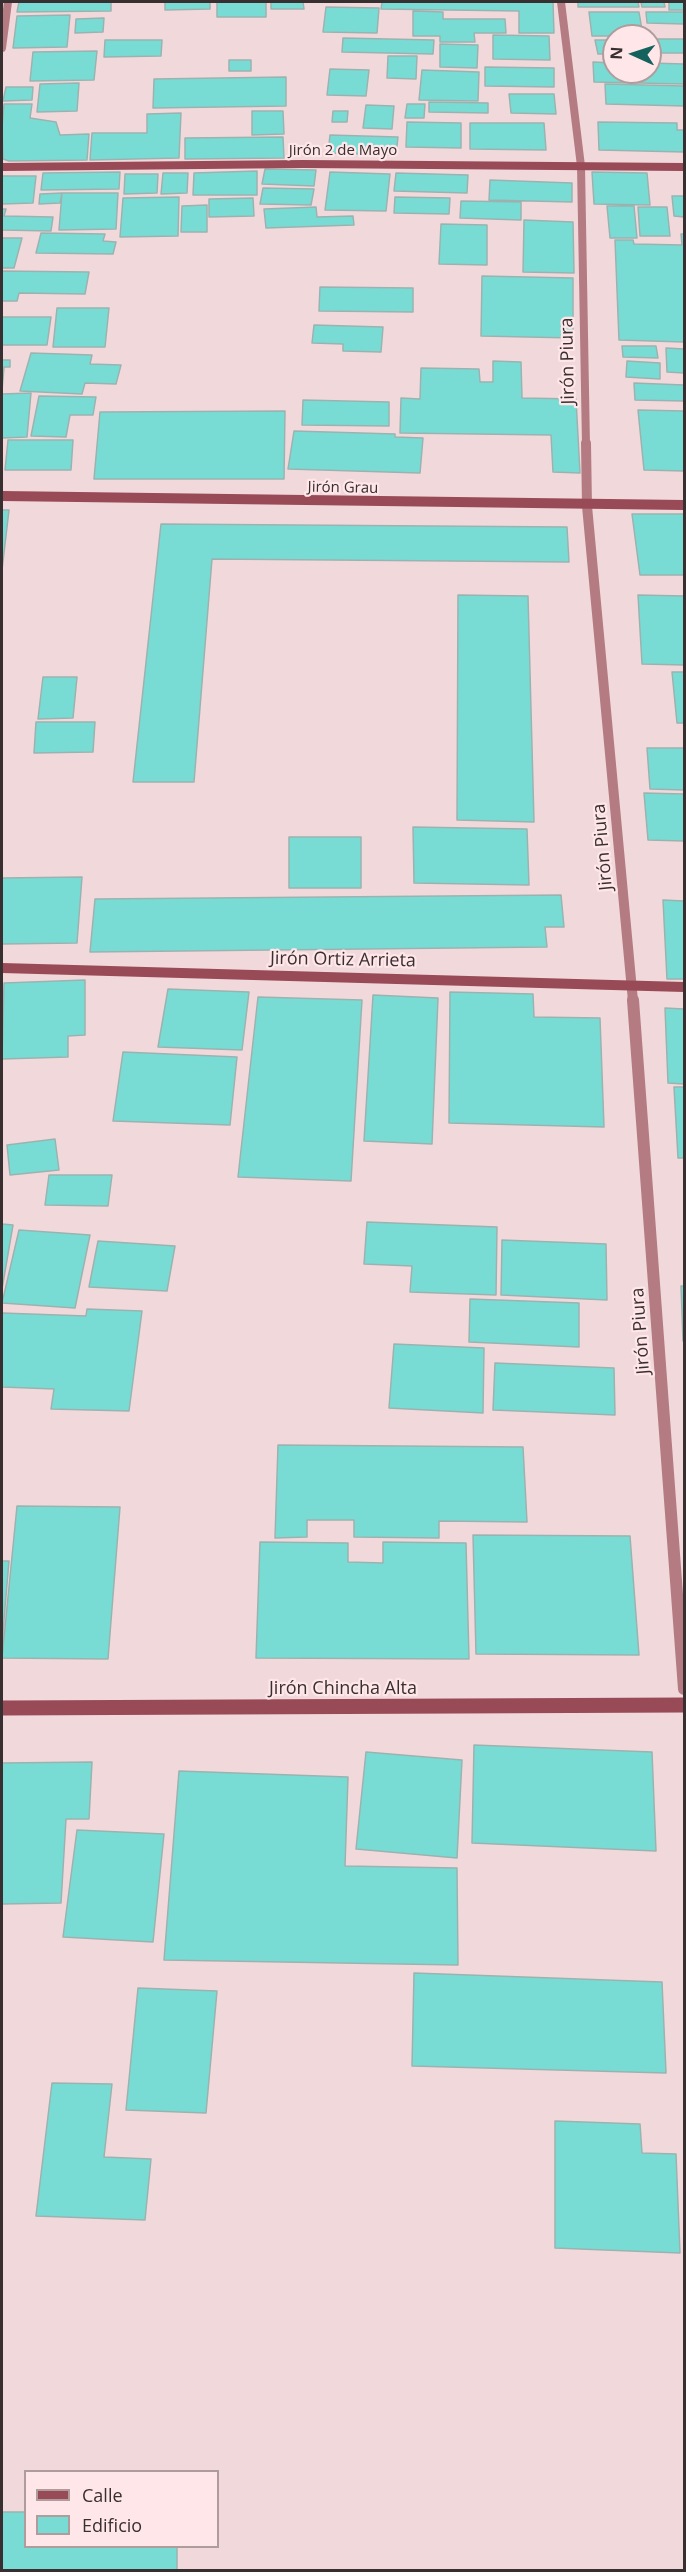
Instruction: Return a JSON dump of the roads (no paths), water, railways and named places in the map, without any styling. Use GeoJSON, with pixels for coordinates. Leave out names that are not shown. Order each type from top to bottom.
{"type":"FeatureCollection","features":[{"type":"Feature","properties":{"kind":"main road","name":"Jirón 2 de Mayo"},"geometry":{"type":"LineString","coordinates":[[2,167],[303,164],[684,167]]}},
{"type":"Feature","properties":{"kind":"main road","name":"Jirón Grau"},"geometry":{"type":"LineString","coordinates":[[2,496],[587,506],[684,505]]}},
{"type":"Feature","properties":{"kind":"main road","name":"Jirón Ortiz Arrieta"},"geometry":{"type":"LineString","coordinates":[[2,968],[684,987]]}},
{"type":"Feature","properties":{"kind":"main road","name":"Jirón Chincha Alta"},"geometry":{"type":"LineString","coordinates":[[2,1708],[684,1705]]}},
{"type":"Feature","properties":{"kind":"street"},"geometry":{"type":"LineString","coordinates":[[2,48],[8,2]]}},
{"type":"Feature","properties":{"kind":"street","name":"Jirón Piura"},"geometry":{"type":"LineString","coordinates":[[561,2],[581,166],[587,506],[632,984],[684,1689]]}}]}
